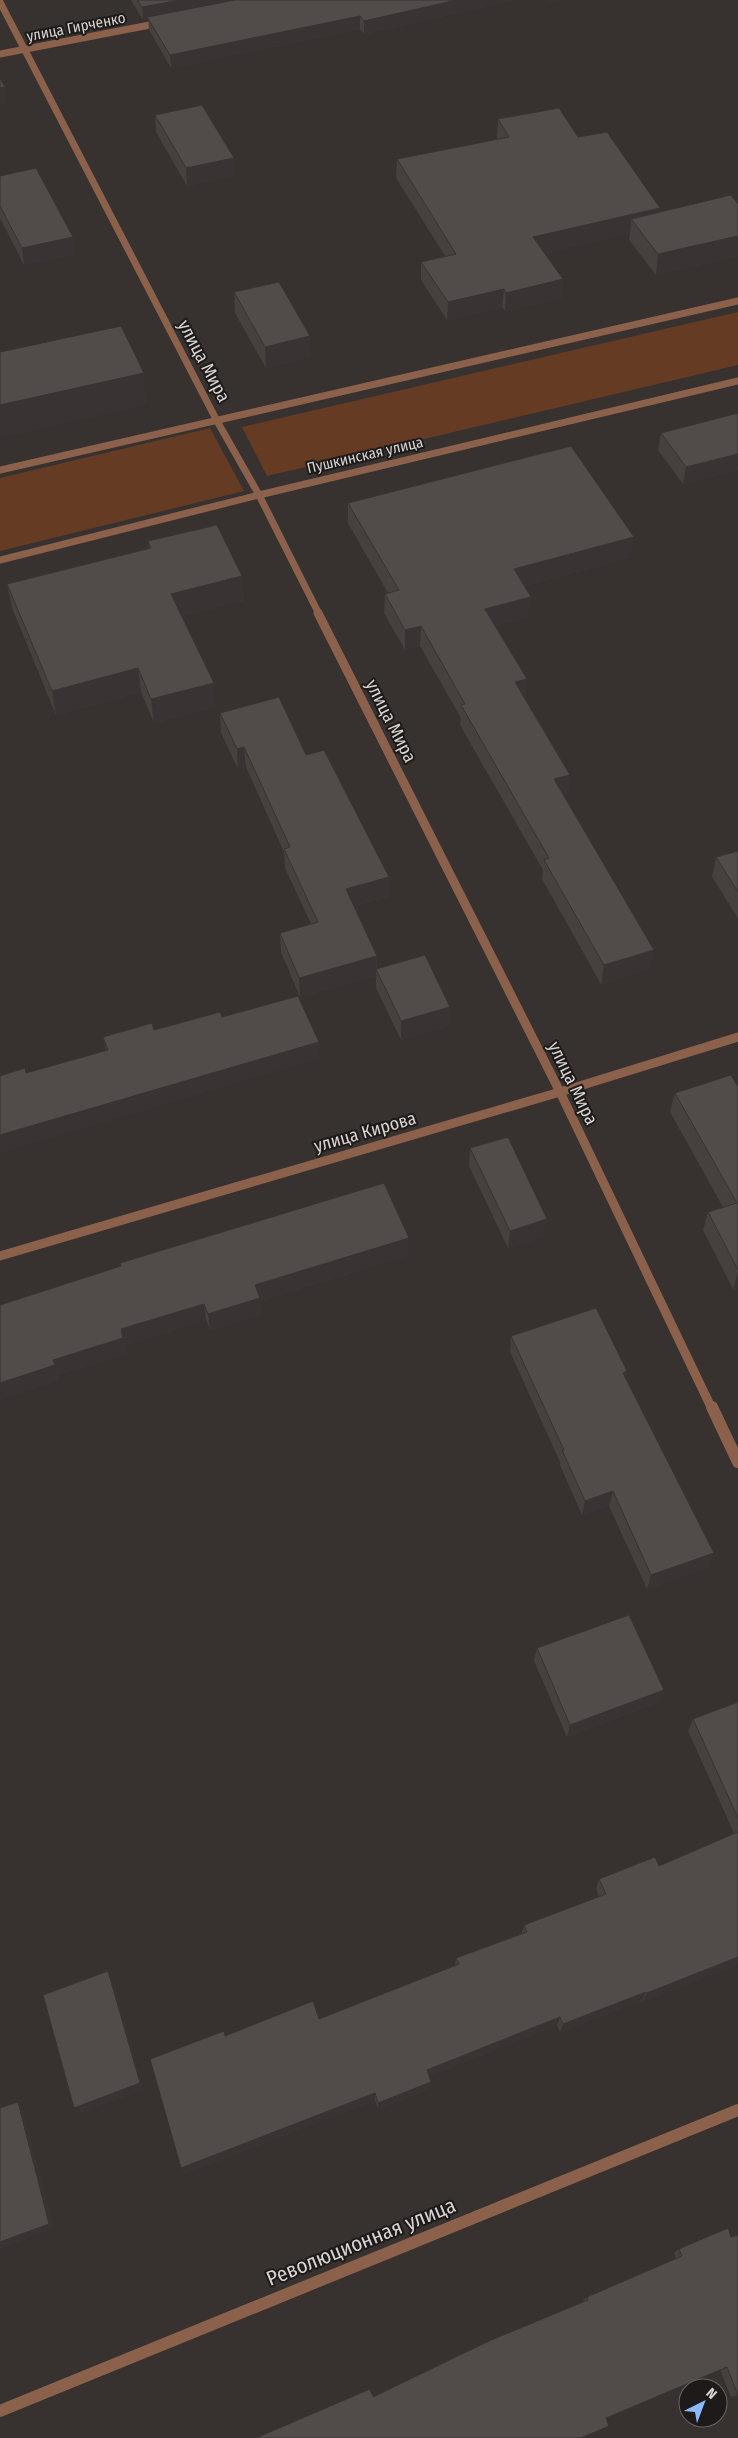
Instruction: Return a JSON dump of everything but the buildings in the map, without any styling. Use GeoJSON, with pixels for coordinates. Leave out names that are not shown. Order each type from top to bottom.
{"type":"FeatureCollection","features":[{"type":"Feature","properties":{"kind":"street","name":"улица Мира"},"geometry":{"type":"LineString","coordinates":[[0,2],[23,50],[217,420],[259,495],[560,1092],[738,1462]]}},
{"type":"Feature","properties":{"kind":"street","name":"улица Гирченко"},"geometry":{"type":"LineString","coordinates":[[0,54],[168,21]]}},
{"type":"Feature","properties":{"kind":"street"},"geometry":{"type":"LineString","coordinates":[[0,470],[738,300]]}},
{"type":"Feature","properties":{"kind":"street","name":"Пушкинская улица"},"geometry":{"type":"LineString","coordinates":[[0,560],[259,495],[738,381]]}},
{"type":"Feature","properties":{"kind":"street","name":"улица Кирова"},"geometry":{"type":"LineString","coordinates":[[0,1256],[560,1092],[738,1037]]}},
{"type":"Feature","properties":{"kind":"street","name":"Революционная улица"},"geometry":{"type":"LineString","coordinates":[[0,2411],[738,2110]]}},
{"type":"Feature","properties":{"kind":"shaded area"},"geometry":{"type":"Polygon","coordinates":[[[738,312],[738,365],[267,476],[242,427],[738,312]]]}},
{"type":"Feature","properties":{"kind":"shaded area"},"geometry":{"type":"Polygon","coordinates":[[[210,428],[244,491],[0,551],[0,478],[210,428]]]}}]}
